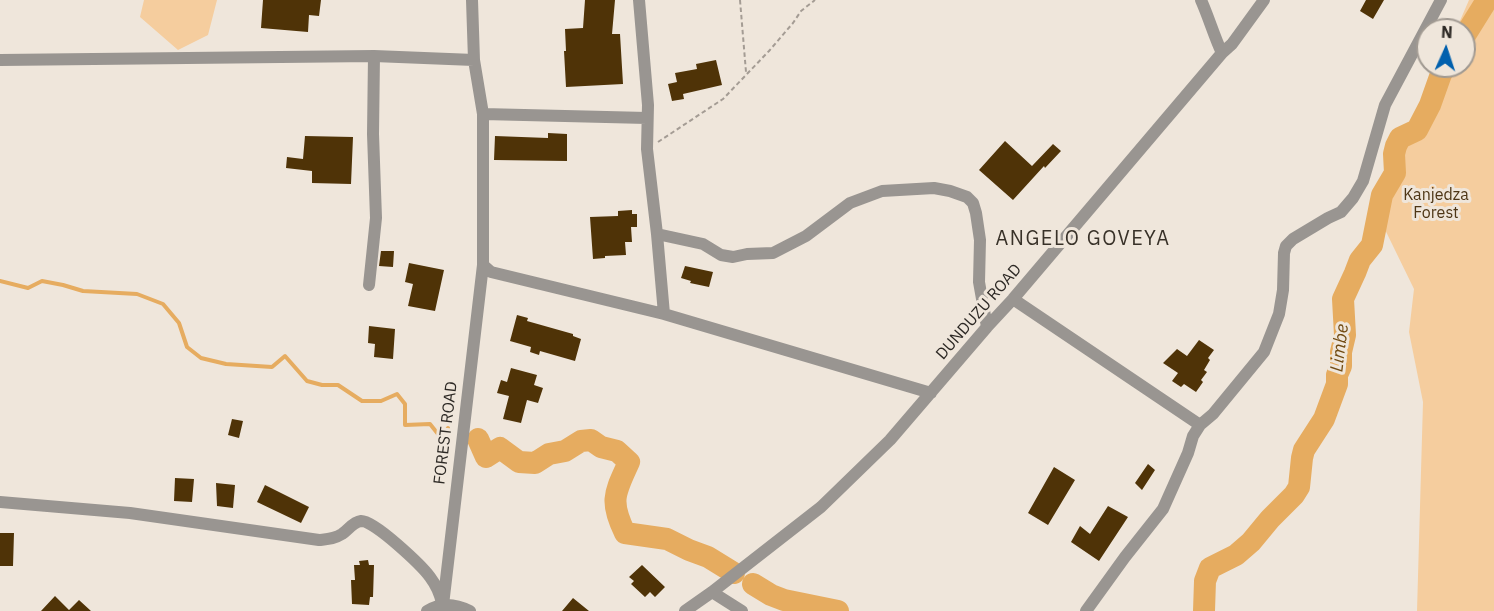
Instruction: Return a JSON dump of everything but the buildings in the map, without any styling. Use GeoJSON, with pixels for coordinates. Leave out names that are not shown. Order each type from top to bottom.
{"type":"FeatureCollection","features":[{"type":"Feature","properties":{"kind":"street","name":"FOREST ROAD"},"geometry":{"type":"LineString","coordinates":[[442,605],[483,265],[483,114],[474,60],[471,0]]}},
{"type":"Feature","properties":{"kind":"street"},"geometry":{"type":"LineString","coordinates":[[639,0],[648,105],[647,149],[664,314]]}},
{"type":"Feature","properties":{"kind":"street"},"geometry":{"type":"LineString","coordinates":[[1201,0],[1222,54]]}},
{"type":"Feature","properties":{"kind":"street","name":"DUNDUZU ROAD"},"geometry":{"type":"LineString","coordinates":[[684,611],[821,507],[890,440],[1232,44],[1264,0]]}},
{"type":"Feature","properties":{"kind":"street"},"geometry":{"type":"LineString","coordinates":[[1086,611],[1125,556],[1163,509],[1188,453],[1193,436],[1200,425],[1213,414],[1264,352],[1279,314],[1286,246],[1293,239],[1341,212],[1353,198],[1363,181],[1385,105],[1441,0]]}},
{"type":"Feature","properties":{"kind":"street"},"geometry":{"type":"LineString","coordinates":[[0,60],[374,56],[474,60]]}},
{"type":"Feature","properties":{"kind":"street"},"geometry":{"type":"LineString","coordinates":[[369,285],[376,218],[373,135],[374,56]]}},
{"type":"Feature","properties":{"kind":"street"},"geometry":{"type":"LineString","coordinates":[[483,114],[647,118]]}},
{"type":"Feature","properties":{"kind":"street"},"geometry":{"type":"LineString","coordinates":[[657,234],[703,244],[720,255],[733,257],[773,253],[806,236],[850,203],[882,191],[934,188],[950,191],[967,197],[973,202],[976,213],[981,240],[980,282],[987,327]]}},
{"type":"Feature","properties":{"kind":"street"},"geometry":{"type":"LineString","coordinates":[[483,265],[490,272],[664,314],[931,393]]}},
{"type":"Feature","properties":{"kind":"street"},"geometry":{"type":"LineString","coordinates":[[1013,299],[1200,425]]}},
{"type":"Feature","properties":{"kind":"street"},"geometry":{"type":"LineString","coordinates":[[0,502],[130,513],[319,540],[333,539],[352,525],[365,521],[377,528],[411,557],[430,577],[440,594],[442,605]]}},
{"type":"Feature","properties":{"kind":"street"},"geometry":{"type":"LineString","coordinates":[[712,592],[742,611]]}},
{"type":"Feature","properties":{"kind":"street"},"geometry":{"type":"LineString","coordinates":[[428,611],[442,605],[453,605],[470,611]]}},
{"type":"Feature","properties":{"kind":"path"},"geometry":{"type":"LineString","coordinates":[[740,0],[746,73]]}},
{"type":"Feature","properties":{"kind":"path"},"geometry":{"type":"LineString","coordinates":[[647,149],[723,99],[769,51],[801,11],[815,0]]}},
{"type":"Feature","properties":{"kind":"green space"},"geometry":{"type":"Polygon","coordinates":[[[144,0],[217,0],[208,35],[178,50],[140,17],[144,0]]]}},
{"type":"Feature","properties":{"kind":"green space","name":"Kanjedza Forest"},"geometry":{"type":"Polygon","coordinates":[[[1469,0],[1494,0],[1494,611],[1417,611],[1423,402],[1409,332],[1414,289],[1373,205],[1435,78],[1476,78],[1476,18],[1461,18],[1469,0]]]}},
{"type":"Feature","properties":{"kind":"waterway","name":"Limbe"},"geometry":{"type":"LineString","coordinates":[[1476,18],[1487,0]]}},
{"type":"Feature","properties":{"kind":"waterway","name":"Limbe"},"geometry":{"type":"LineString","coordinates":[[1204,611],[1205,581],[1210,568],[1236,555],[1251,542],[1299,487],[1304,450],[1324,419],[1337,384],[1345,335],[1343,299],[1360,260],[1372,245],[1382,195],[1395,173],[1396,146],[1400,138],[1417,130],[1430,105],[1440,78]]}},
{"type":"Feature","properties":{"kind":"waterway"},"geometry":{"type":"LineString","coordinates":[[0,281],[28,288],[42,281],[83,291],[137,294],[163,304],[179,323],[187,347],[201,358],[226,364],[272,367],[285,356],[307,381],[322,385],[338,385],[362,401],[381,401],[397,394],[405,404],[405,425],[430,424],[442,439],[448,428]]}},
{"type":"Feature","properties":{"kind":"waterway"},"geometry":{"type":"LineString","coordinates":[[478,439],[486,457],[500,448],[519,462],[535,463],[549,454],[565,451],[581,441],[591,440],[601,447],[617,451],[629,462],[617,489],[616,497],[617,512],[625,533],[667,539],[708,557],[734,573]]}},
{"type":"Feature","properties":{"kind":"waterway"},"geometry":{"type":"LineString","coordinates":[[753,584],[784,600],[838,611]]}},
{"type":"Feature","properties":{"kind":"district","name":"ANGELO GOVEYA"},"geometry":{"type":"Point","coordinates":[1083,239]}}]}
